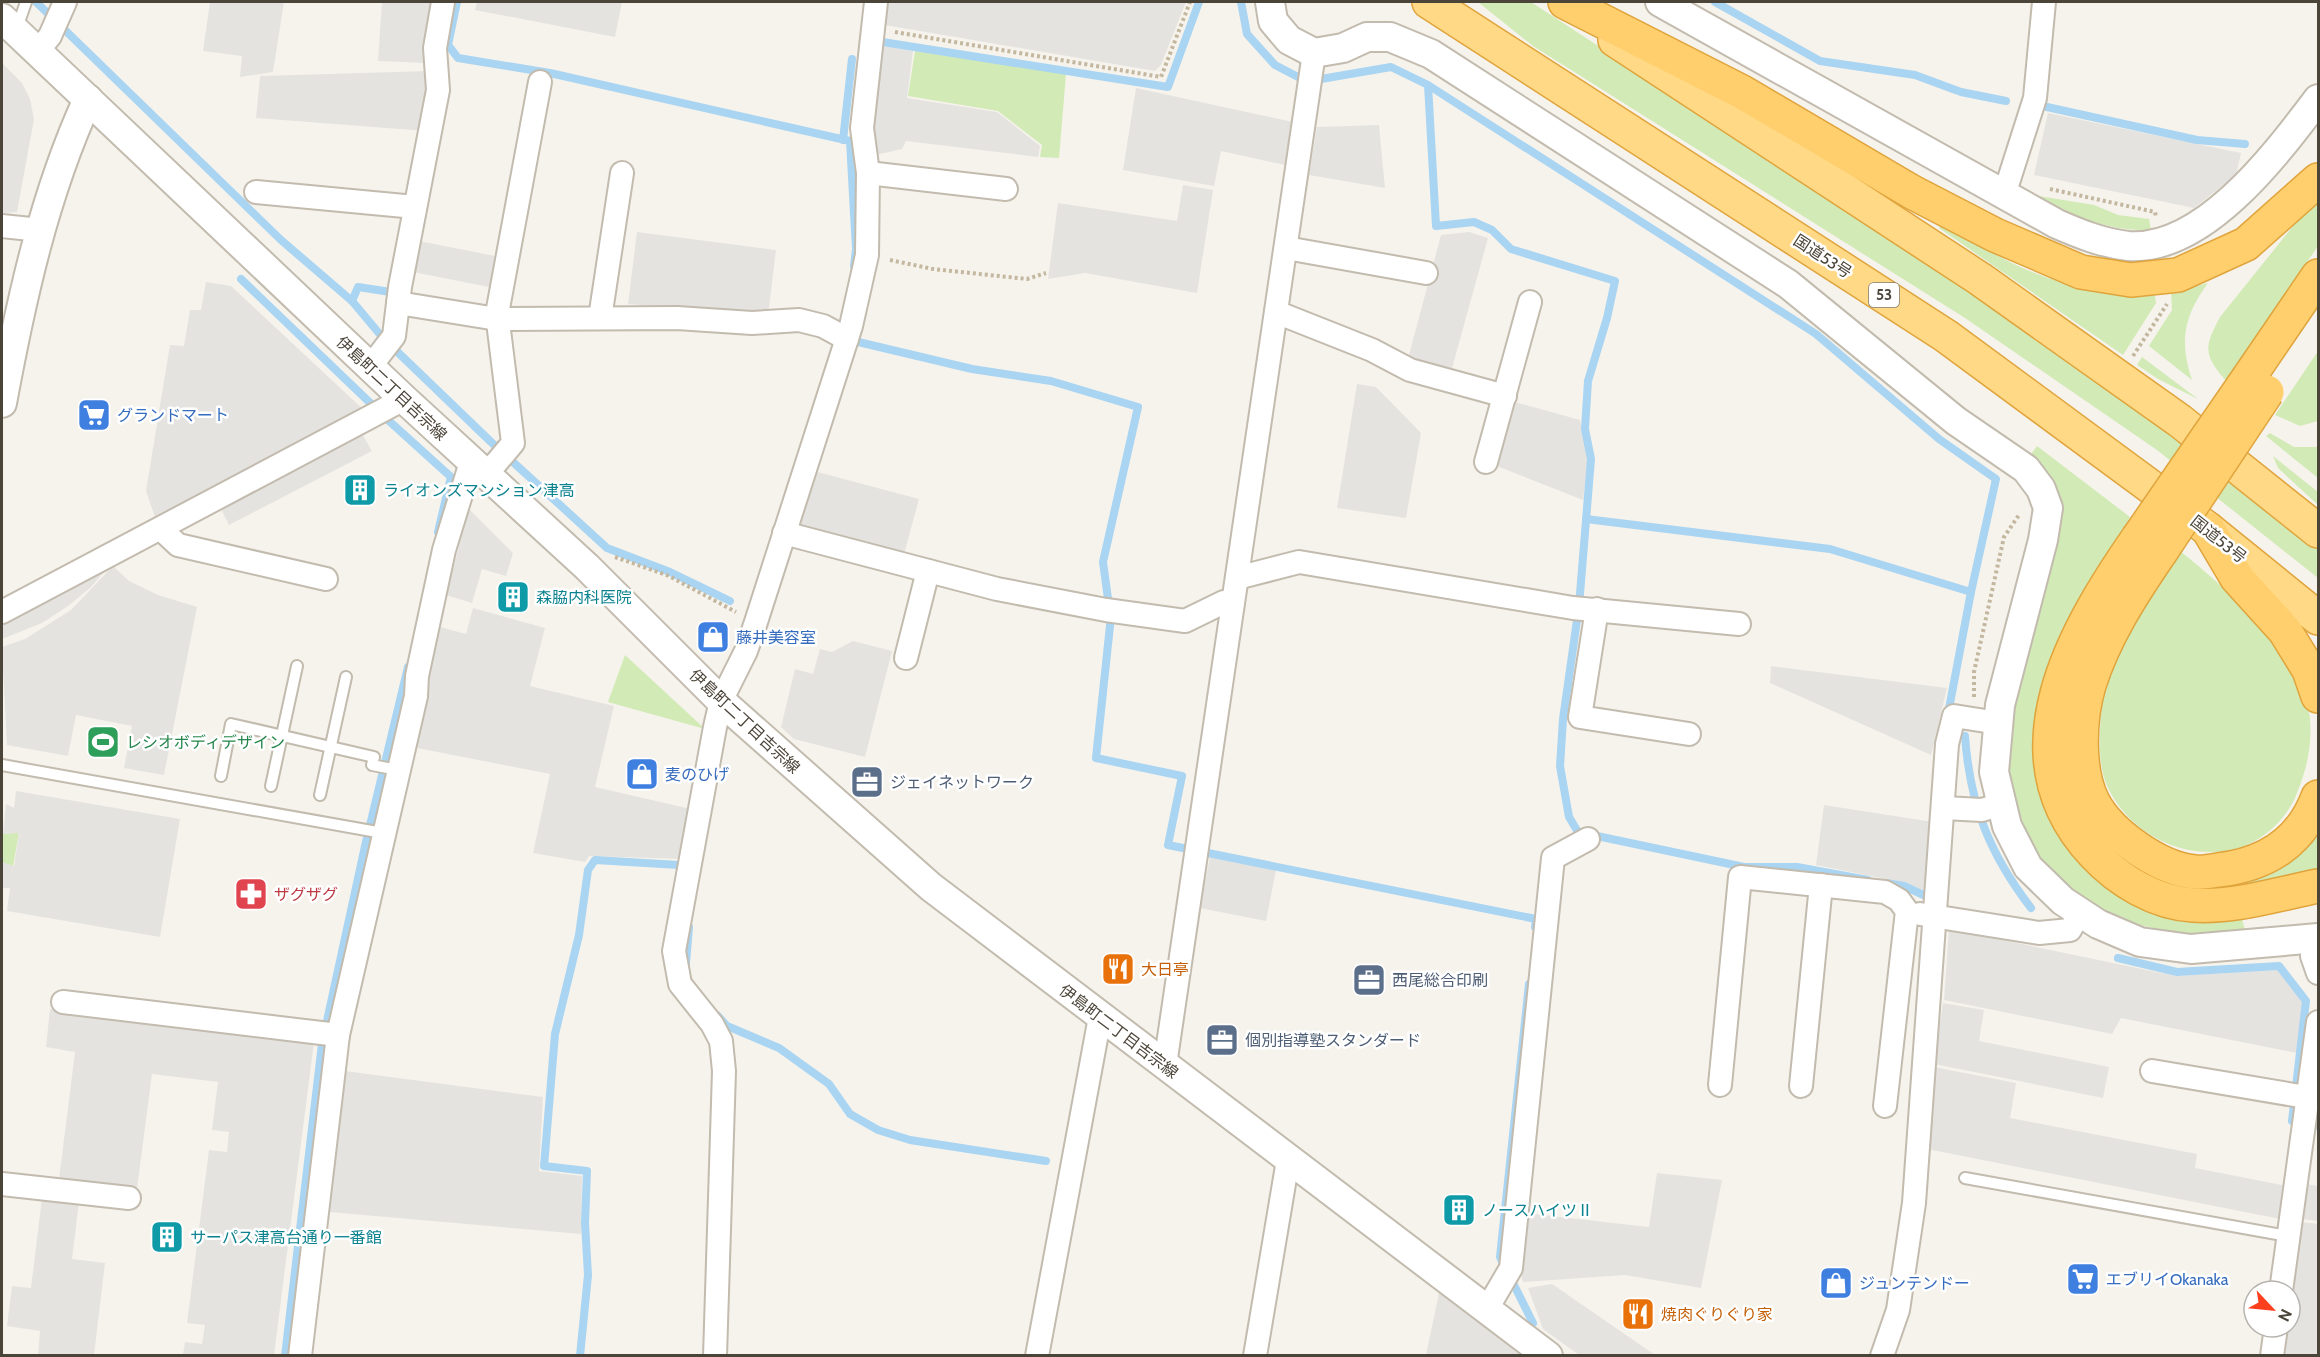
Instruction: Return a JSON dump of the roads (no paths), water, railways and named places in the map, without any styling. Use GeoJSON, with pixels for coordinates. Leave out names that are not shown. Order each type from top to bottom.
{"type":"FeatureCollection","features":[{"type":"Feature","properties":{"kind":"highway","name":"国道53号"},"geometry":{"type":"LineString","coordinates":[[1429,2],[1946,336],[2208,529],[2319,618]]}},
{"type":"Feature","properties":{"kind":"highway"},"geometry":{"type":"LineString","coordinates":[[1556,2],[1980,279],[2180,421],[2319,531]]}},
{"type":"Feature","properties":{"kind":"highway"},"geometry":{"type":"LineString","coordinates":[[1565,2],[1742,93],[1912,192],[1995,235],[2081,272],[2131,280],[2178,275],[2246,244],[2319,180]]}},
{"type":"Feature","properties":{"kind":"highway"},"geometry":{"type":"LineString","coordinates":[[2319,276],[2258,384],[2149,545],[2126,603],[2088,686],[2082,728],[2083,765],[2093,801],[2108,824],[2130,843],[2156,859],[2195,872],[2238,868],[2270,856],[2294,836],[2313,811],[2319,797]]}},
{"type":"Feature","properties":{"kind":"highway"},"geometry":{"type":"LineString","coordinates":[[2258,384],[2319,316]]}},
{"type":"Feature","properties":{"kind":"highway"},"geometry":{"type":"LineString","coordinates":[[2208,529],[2236,578],[2285,631],[2309,670],[2319,696]]}},
{"type":"Feature","properties":{"kind":"highway"},"geometry":{"type":"LineString","coordinates":[[2149,545],[2103,588],[2079,632],[2061,676],[2049,728],[2052,765],[2060,803],[2081,840],[2108,869],[2142,892],[2192,906],[2238,903],[2319,886]]}},
{"type":"Feature","properties":{"kind":"street"},"geometry":{"type":"LineString","coordinates":[[382,350],[399,296],[438,90],[435,48],[443,2]]}},
{"type":"Feature","properties":{"kind":"street"},"geometry":{"type":"LineString","coordinates":[[715,1356],[724,1071],[721,1041],[712,1024],[681,984],[675,951],[693,839],[721,701],[746,651],[756,622],[846,339],[867,255],[868,173],[862,128],[876,2]]}},
{"type":"Feature","properties":{"kind":"street"},"geometry":{"type":"LineString","coordinates":[[1165,1065],[1312,70],[1273,21],[1270,2]]}},
{"type":"Feature","properties":{"kind":"street"},"geometry":{"type":"LineString","coordinates":[[2004,195],[2035,98],[2044,2]]}},
{"type":"Feature","properties":{"kind":"street"},"geometry":{"type":"LineString","coordinates":[[1665,3],[2057,224],[2091,239],[2130,246],[2168,240],[2203,223],[2258,175],[2319,99]]}},
{"type":"Feature","properties":{"kind":"street","name":"伊島町二丁目吉宗線"},"geometry":{"type":"LineString","coordinates":[[17,14],[53,24],[88,99],[382,350],[387,409],[482,470],[587,567],[721,701],[931,887],[1548,1356]]}},
{"type":"Feature","properties":{"kind":"street"},"geometry":{"type":"LineString","coordinates":[[1312,70],[1343,48],[1366,37],[1390,37],[1431,54],[1788,284],[1956,420],[2026,469],[2041,489],[2048,508],[2043,540],[2000,705],[1994,772],[1985,808]]}},
{"type":"Feature","properties":{"kind":"street"},"geometry":{"type":"LineString","coordinates":[[300,1356],[329,1034],[374,832],[389,768],[416,696],[417,676],[424,642],[482,470],[513,443],[498,311],[540,82]]}},
{"type":"Feature","properties":{"kind":"street"},"geometry":{"type":"LineString","coordinates":[[2,403],[40,230],[68,144],[88,99]]}},
{"type":"Feature","properties":{"kind":"street"},"geometry":{"type":"LineString","coordinates":[[600,318],[622,173]]}},
{"type":"Feature","properties":{"kind":"street"},"geometry":{"type":"LineString","coordinates":[[868,173],[1006,189]]}},
{"type":"Feature","properties":{"kind":"street"},"geometry":{"type":"LineString","coordinates":[[256,192],[415,207]]}},
{"type":"Feature","properties":{"kind":"street"},"geometry":{"type":"LineString","coordinates":[[2,226],[40,230]]}},
{"type":"Feature","properties":{"kind":"street"},"geometry":{"type":"LineString","coordinates":[[1286,248],[1426,273]]}},
{"type":"Feature","properties":{"kind":"street"},"geometry":{"type":"LineString","coordinates":[[399,296],[498,311],[600,318],[677,318],[752,322],[799,320],[824,326],[846,339]]}},
{"type":"Feature","properties":{"kind":"street"},"geometry":{"type":"LineString","coordinates":[[1486,462],[1530,302]]}},
{"type":"Feature","properties":{"kind":"street"},"geometry":{"type":"LineString","coordinates":[[1276,312],[1372,350],[1410,370],[1505,396]]}},
{"type":"Feature","properties":{"kind":"street"},"geometry":{"type":"LineString","coordinates":[[2,612],[162,530],[387,409]]}},
{"type":"Feature","properties":{"kind":"street"},"geometry":{"type":"LineString","coordinates":[[162,530],[178,545],[326,579]]}},
{"type":"Feature","properties":{"kind":"street"},"geometry":{"type":"LineString","coordinates":[[784,533],[997,589],[1106,610],[1185,621],[1224,602],[1233,602]]}},
{"type":"Feature","properties":{"kind":"street"},"geometry":{"type":"LineString","coordinates":[[1237,578],[1299,562],[1585,609],[1739,624]]}},
{"type":"Feature","properties":{"kind":"street"},"geometry":{"type":"LineString","coordinates":[[906,658],[928,571]]}},
{"type":"Feature","properties":{"kind":"street"},"geometry":{"type":"LineString","coordinates":[[1585,609],[1581,717],[1689,734]]}},
{"type":"Feature","properties":{"kind":"street"},"geometry":{"type":"LineString","coordinates":[[1885,1106],[1944,808],[1947,744],[1954,716],[1998,723]]}},
{"type":"Feature","properties":{"kind":"street"},"geometry":{"type":"LineString","coordinates":[[1944,808],[1985,808],[2007,826],[2028,867],[2063,901],[2098,924],[2140,942],[2191,950],[2316,939],[2312,956],[2319,974]]}},
{"type":"Feature","properties":{"kind":"street"},"geometry":{"type":"LineString","coordinates":[[1487,1310],[1508,1274],[1553,858],[1588,838]]}},
{"type":"Feature","properties":{"kind":"street"},"geometry":{"type":"LineString","coordinates":[[1720,1085],[1740,877],[1885,892],[1924,914],[2039,933],[2070,930],[2080,913]]}},
{"type":"Feature","properties":{"kind":"street"},"geometry":{"type":"LineString","coordinates":[[1801,1086],[1821,885]]}},
{"type":"Feature","properties":{"kind":"street"},"geometry":{"type":"LineString","coordinates":[[1882,1356],[1898,1310],[1914,1203],[1924,914]]}},
{"type":"Feature","properties":{"kind":"street"},"geometry":{"type":"LineString","coordinates":[[63,1002],[329,1034]]}},
{"type":"Feature","properties":{"kind":"street"},"geometry":{"type":"LineString","coordinates":[[1036,1356],[1100,1017]]}},
{"type":"Feature","properties":{"kind":"street"},"geometry":{"type":"LineString","coordinates":[[2283,1279],[2288,1236],[2298,1096],[2319,1022]]}},
{"type":"Feature","properties":{"kind":"street"},"geometry":{"type":"LineString","coordinates":[[2152,1071],[2298,1096]]}},
{"type":"Feature","properties":{"kind":"street"},"geometry":{"type":"LineString","coordinates":[[1255,1356],[1288,1160]]}},
{"type":"Feature","properties":{"kind":"street"},"geometry":{"type":"LineString","coordinates":[[2,1184],[129,1198]]}},
{"type":"Feature","properties":{"kind":"street"},"geometry":{"type":"LineString","coordinates":[[2272,1356],[2274,1339]]}},
{"type":"Feature","properties":{"kind":"lane"},"geometry":{"type":"LineString","coordinates":[[271,786],[297,666]]}},
{"type":"Feature","properties":{"kind":"lane"},"geometry":{"type":"LineString","coordinates":[[321,795],[346,677]]}},
{"type":"Feature","properties":{"kind":"lane"},"geometry":{"type":"LineString","coordinates":[[221,776],[231,724],[374,757],[372,765],[389,768]]}},
{"type":"Feature","properties":{"kind":"lane"},"geometry":{"type":"LineString","coordinates":[[2,765],[374,832]]}},
{"type":"Feature","properties":{"kind":"lane"},"geometry":{"type":"LineString","coordinates":[[1965,1178],[2288,1236]]}},
{"type":"Feature","properties":{"kind":"waterway"},"geometry":{"type":"LineString","coordinates":[[36,2],[281,240],[352,301],[383,338],[490,441],[607,548],[670,572],[730,601]]}},
{"type":"Feature","properties":{"kind":"waterway"},"geometry":{"type":"LineString","coordinates":[[457,2],[448,45],[458,58],[550,73],[850,141],[856,249],[854,266]]}},
{"type":"Feature","properties":{"kind":"waterway"},"geometry":{"type":"LineString","coordinates":[[876,41],[1168,87],[1199,2]]}},
{"type":"Feature","properties":{"kind":"waterway"},"geometry":{"type":"LineString","coordinates":[[1241,2],[1247,34],[1275,65],[1300,78],[1321,79],[1391,67],[1428,85],[1436,226],[1474,222],[1492,230],[1511,249],[1615,281],[1607,318],[1588,381],[1585,429],[1591,459],[1579,606],[1563,719],[1560,766],[1569,817],[1578,832],[1744,867],[1797,867],[1868,880]]}},
{"type":"Feature","properties":{"kind":"waterway"},"geometry":{"type":"LineString","coordinates":[[1715,2],[1820,61],[1915,75],[1961,92],[2006,101]]}},
{"type":"Feature","properties":{"kind":"waterway"},"geometry":{"type":"LineString","coordinates":[[843,140],[852,59]]}},
{"type":"Feature","properties":{"kind":"waterway"},"geometry":{"type":"LineString","coordinates":[[1428,85],[1816,334],[1939,439],[1996,479],[1971,592]]}},
{"type":"Feature","properties":{"kind":"waterway"},"geometry":{"type":"LineString","coordinates":[[2047,107],[2197,140],[2245,144]]}},
{"type":"Feature","properties":{"kind":"waterway"},"geometry":{"type":"LineString","coordinates":[[241,279],[451,477],[438,532]]}},
{"type":"Feature","properties":{"kind":"waterway"},"geometry":{"type":"LineString","coordinates":[[352,301],[358,287],[397,293]]}},
{"type":"Feature","properties":{"kind":"waterway"},"geometry":{"type":"LineString","coordinates":[[854,341],[972,369],[1051,381],[1138,407],[1103,562],[1109,606]]}},
{"type":"Feature","properties":{"kind":"waterway"},"geometry":{"type":"LineString","coordinates":[[1586,519],[1830,549],[1971,592],[1948,714]]}},
{"type":"Feature","properties":{"kind":"waterway"},"geometry":{"type":"LineString","coordinates":[[1111,616],[1096,758],[1182,776],[1168,845],[1536,919],[1535,927]]}},
{"type":"Feature","properties":{"kind":"waterway"},"geometry":{"type":"LineString","coordinates":[[285,1356],[322,1044],[365,846],[408,667]]}},
{"type":"Feature","properties":{"kind":"waterway"},"geometry":{"type":"LineString","coordinates":[[1965,736],[1972,784],[1984,827],[2004,868],[2031,908]]}},
{"type":"Feature","properties":{"kind":"waterway"},"geometry":{"type":"LineString","coordinates":[[580,1356],[588,1275],[585,1223],[587,1171],[544,1166],[555,1034],[579,935],[588,870],[595,860],[679,865]]}},
{"type":"Feature","properties":{"kind":"waterway"},"geometry":{"type":"LineString","coordinates":[[1886,883],[1904,886],[1930,898]]}},
{"type":"Feature","properties":{"kind":"waterway"},"geometry":{"type":"LineString","coordinates":[[686,963],[689,927]]}},
{"type":"Feature","properties":{"kind":"waterway"},"geometry":{"type":"LineString","coordinates":[[2118,958],[2177,972],[2279,966],[2306,1001],[2292,1121]]}},
{"type":"Feature","properties":{"kind":"waterway"},"geometry":{"type":"LineString","coordinates":[[1504,1266],[1500,1257],[1529,984]]}},
{"type":"Feature","properties":{"kind":"waterway"},"geometry":{"type":"LineString","coordinates":[[717,1015],[727,1026],[779,1048],[829,1084],[850,1114],[878,1130],[910,1140],[1046,1161]]}},
{"type":"Feature","properties":{"kind":"waterway"},"geometry":{"type":"LineString","coordinates":[[1510,1277],[1533,1323]]}},
{"type":"Feature","properties":{"kind":"place","name":"グランドマート"},"geometry":{"type":"Point","coordinates":[94,415]}},
{"type":"Feature","properties":{"kind":"place","name":"ライオンズマンション津高"},"geometry":{"type":"Point","coordinates":[360,490]}},
{"type":"Feature","properties":{"kind":"place","name":"森脇内科医院"},"geometry":{"type":"Point","coordinates":[513,597]}},
{"type":"Feature","properties":{"kind":"place","name":"藤井美容室"},"geometry":{"type":"Point","coordinates":[713,637]}},
{"type":"Feature","properties":{"kind":"place","name":"レシオボディデザイン"},"geometry":{"type":"Point","coordinates":[103,742]}},
{"type":"Feature","properties":{"kind":"place","name":"麦のひげ"},"geometry":{"type":"Point","coordinates":[642,774]}},
{"type":"Feature","properties":{"kind":"place","name":"ジェイネットワーク"},"geometry":{"type":"Point","coordinates":[867,782]}},
{"type":"Feature","properties":{"kind":"place","name":"ザグザグ"},"geometry":{"type":"Point","coordinates":[251,894]}},
{"type":"Feature","properties":{"kind":"place","name":"大日亭"},"geometry":{"type":"Point","coordinates":[1118,969]}},
{"type":"Feature","properties":{"kind":"place","name":"西尾総合印刷"},"geometry":{"type":"Point","coordinates":[1369,980]}},
{"type":"Feature","properties":{"kind":"place","name":"個別指導塾スタンダード"},"geometry":{"type":"Point","coordinates":[1222,1040]}},
{"type":"Feature","properties":{"kind":"place","name":"ノースハイツⅡ"},"geometry":{"type":"Point","coordinates":[1459,1210]}},
{"type":"Feature","properties":{"kind":"place","name":"サーパス津高台通り一番館"},"geometry":{"type":"Point","coordinates":[167,1237]}},
{"type":"Feature","properties":{"kind":"place","name":"エブリイOkanaka"},"geometry":{"type":"Point","coordinates":[2083,1279]}},
{"type":"Feature","properties":{"kind":"place","name":"ジュンテンドー"},"geometry":{"type":"Point","coordinates":[1836,1283]}},
{"type":"Feature","properties":{"kind":"place","name":"焼肉ぐりぐり家"},"geometry":{"type":"Point","coordinates":[1638,1314]}}]}
